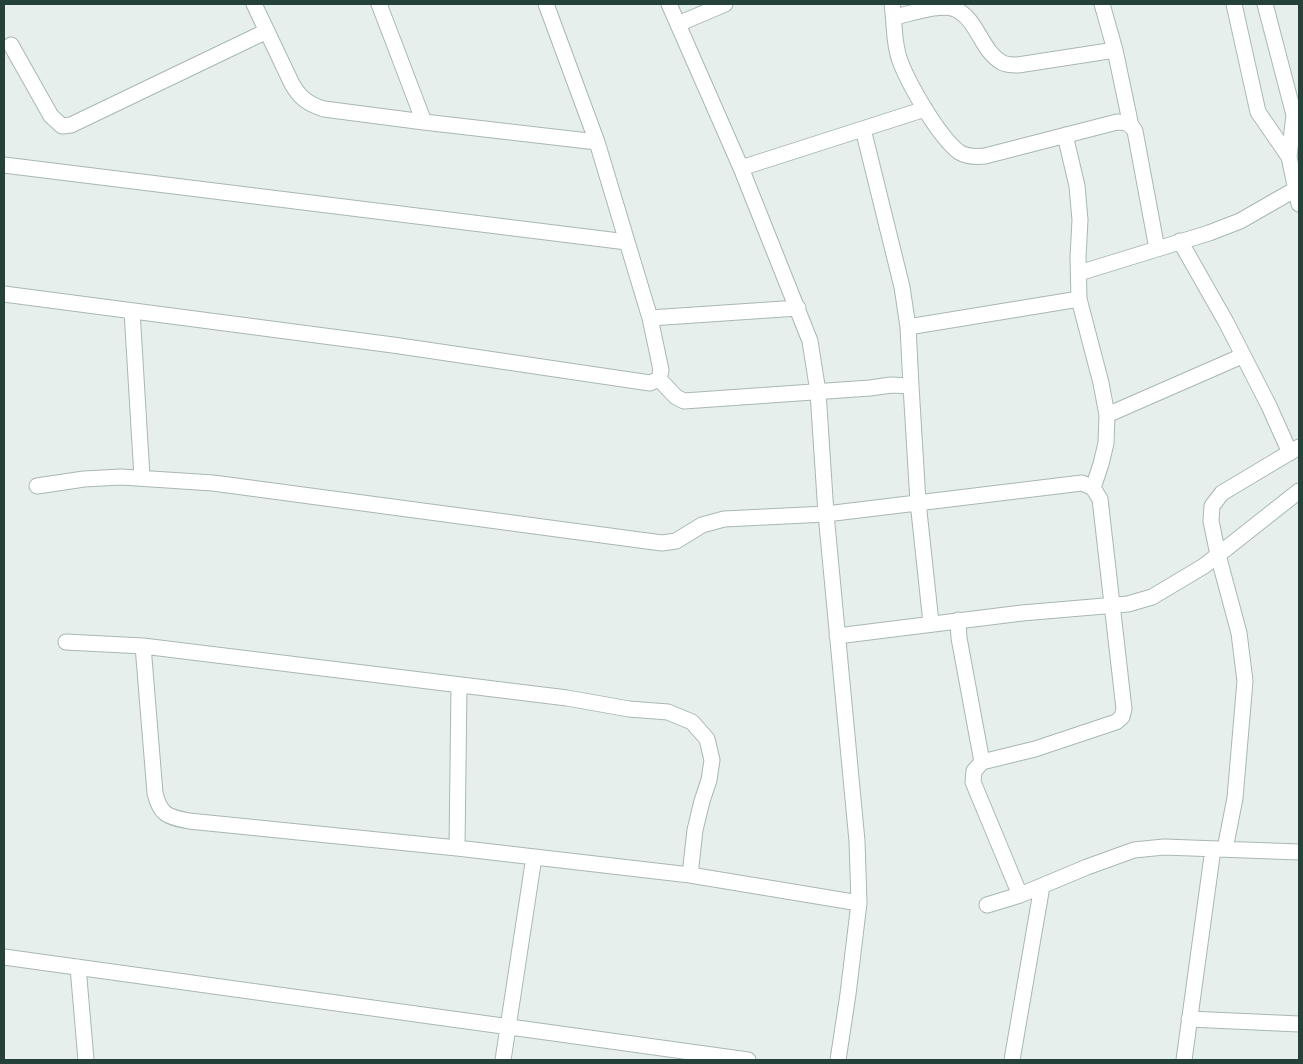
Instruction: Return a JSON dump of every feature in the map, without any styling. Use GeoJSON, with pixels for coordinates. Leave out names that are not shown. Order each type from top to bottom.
{"type":"FeatureCollection","features":[{"type":"Feature","properties":{"kind":"street"},"geometry":{"type":"LineString","coordinates":[[254,4],[292,84],[299,96],[311,105],[324,109],[424,122],[597,142]]}},
{"type":"Feature","properties":{"kind":"street"},"geometry":{"type":"LineString","coordinates":[[379,4],[424,122]]}},
{"type":"Feature","properties":{"kind":"street"},"geometry":{"type":"LineString","coordinates":[[546,4],[597,142],[650,318],[661,370],[659,379]]}},
{"type":"Feature","properties":{"kind":"street"},"geometry":{"type":"LineString","coordinates":[[669,4],[741,168],[810,341],[818,392],[826,514],[858,841],[859,902],[838,1060]]}},
{"type":"Feature","properties":{"kind":"street"},"geometry":{"type":"LineString","coordinates":[[678,24],[725,4]]}},
{"type":"Feature","properties":{"kind":"street"},"geometry":{"type":"LineString","coordinates":[[1102,4],[1115,50],[1131,126]]}},
{"type":"Feature","properties":{"kind":"street"},"geometry":{"type":"LineString","coordinates":[[1234,4],[1258,112],[1289,157]]}},
{"type":"Feature","properties":{"kind":"street"},"geometry":{"type":"LineString","coordinates":[[1079,273],[1210,233],[1298,196],[1289,157],[1294,115],[1294,90],[1265,4]]}},
{"type":"Feature","properties":{"kind":"street"},"geometry":{"type":"LineString","coordinates":[[1115,50],[1018,65],[1004,64],[993,56],[966,16],[954,9],[893,10],[895,39],[900,61],[925,109],[946,138],[960,153],[972,157],[985,156],[1117,122],[1125,122],[1131,126],[1135,130],[1157,248]]}},
{"type":"Feature","properties":{"kind":"street"},"geometry":{"type":"LineString","coordinates":[[12,45],[51,116],[62,126],[71,125],[267,31]]}},
{"type":"Feature","properties":{"kind":"street"},"geometry":{"type":"LineString","coordinates":[[741,168],[925,109]]}},
{"type":"Feature","properties":{"kind":"street"},"geometry":{"type":"LineString","coordinates":[[862,129],[902,287],[908,327],[918,502],[931,623]]}},
{"type":"Feature","properties":{"kind":"street"},"geometry":{"type":"LineString","coordinates":[[1065,135],[1077,186],[1080,220],[1080,299],[1107,415],[1106,443],[1093,488]]}},
{"type":"Feature","properties":{"kind":"street"},"geometry":{"type":"LineString","coordinates":[[4,165],[627,242]]}},
{"type":"Feature","properties":{"kind":"street"},"geometry":{"type":"LineString","coordinates":[[1180,242],[1226,322],[1242,356],[1294,450],[1222,493],[1212,506],[1211,521],[1218,555],[1240,633],[1245,681],[1235,798],[1219,849],[1189,1020],[1184,1060]]}},
{"type":"Feature","properties":{"kind":"street"},"geometry":{"type":"LineString","coordinates":[[4,294],[402,346],[650,383],[659,379]]}},
{"type":"Feature","properties":{"kind":"street"},"geometry":{"type":"LineString","coordinates":[[908,327],[1080,299]]}},
{"type":"Feature","properties":{"kind":"street"},"geometry":{"type":"LineString","coordinates":[[650,318],[798,308]]}},
{"type":"Feature","properties":{"kind":"street"},"geometry":{"type":"LineString","coordinates":[[132,310],[142,477]]}},
{"type":"Feature","properties":{"kind":"street"},"geometry":{"type":"LineString","coordinates":[[1107,415],[1242,356]]}},
{"type":"Feature","properties":{"kind":"street"},"geometry":{"type":"LineString","coordinates":[[659,379],[676,397],[684,402],[891,385],[911,386]]}},
{"type":"Feature","properties":{"kind":"street"},"geometry":{"type":"LineString","coordinates":[[37,486],[84,479],[142,477],[213,483],[662,543],[676,541],[702,525],[724,519],[826,514],[1082,484],[1093,488],[1100,499],[1124,708],[1122,717],[1116,722],[1035,749],[982,762],[974,771],[973,782],[1020,895]]}},
{"type":"Feature","properties":{"kind":"street"},"geometry":{"type":"LineString","coordinates":[[837,636],[958,620],[1128,604],[1152,597],[1204,566],[1299,491]]}},
{"type":"Feature","properties":{"kind":"street"},"geometry":{"type":"LineString","coordinates":[[958,620],[959,638],[982,762]]}},
{"type":"Feature","properties":{"kind":"street"},"geometry":{"type":"LineString","coordinates":[[66,642],[143,646],[567,698],[629,709],[668,712],[692,722],[708,739],[712,760],[709,780],[695,830],[690,875]]}},
{"type":"Feature","properties":{"kind":"street"},"geometry":{"type":"LineString","coordinates":[[143,646],[157,805],[163,813],[172,818],[690,875],[859,902]]}},
{"type":"Feature","properties":{"kind":"street"},"geometry":{"type":"LineString","coordinates":[[457,848],[459,685]]}},
{"type":"Feature","properties":{"kind":"street"},"geometry":{"type":"LineString","coordinates":[[987,905],[1020,895],[1134,850],[1164,847],[1299,852]]}},
{"type":"Feature","properties":{"kind":"street"},"geometry":{"type":"LineString","coordinates":[[503,1060],[534,857]]}},
{"type":"Feature","properties":{"kind":"street"},"geometry":{"type":"LineString","coordinates":[[1012,1060],[1042,886]]}},
{"type":"Feature","properties":{"kind":"street"},"geometry":{"type":"LineString","coordinates":[[4,957],[508,1026],[674,1056],[748,1060]]}},
{"type":"Feature","properties":{"kind":"street"},"geometry":{"type":"LineString","coordinates":[[78,967],[86,1060]]}},
{"type":"Feature","properties":{"kind":"street"},"geometry":{"type":"LineString","coordinates":[[1189,1020],[1299,1024]]}}]}
